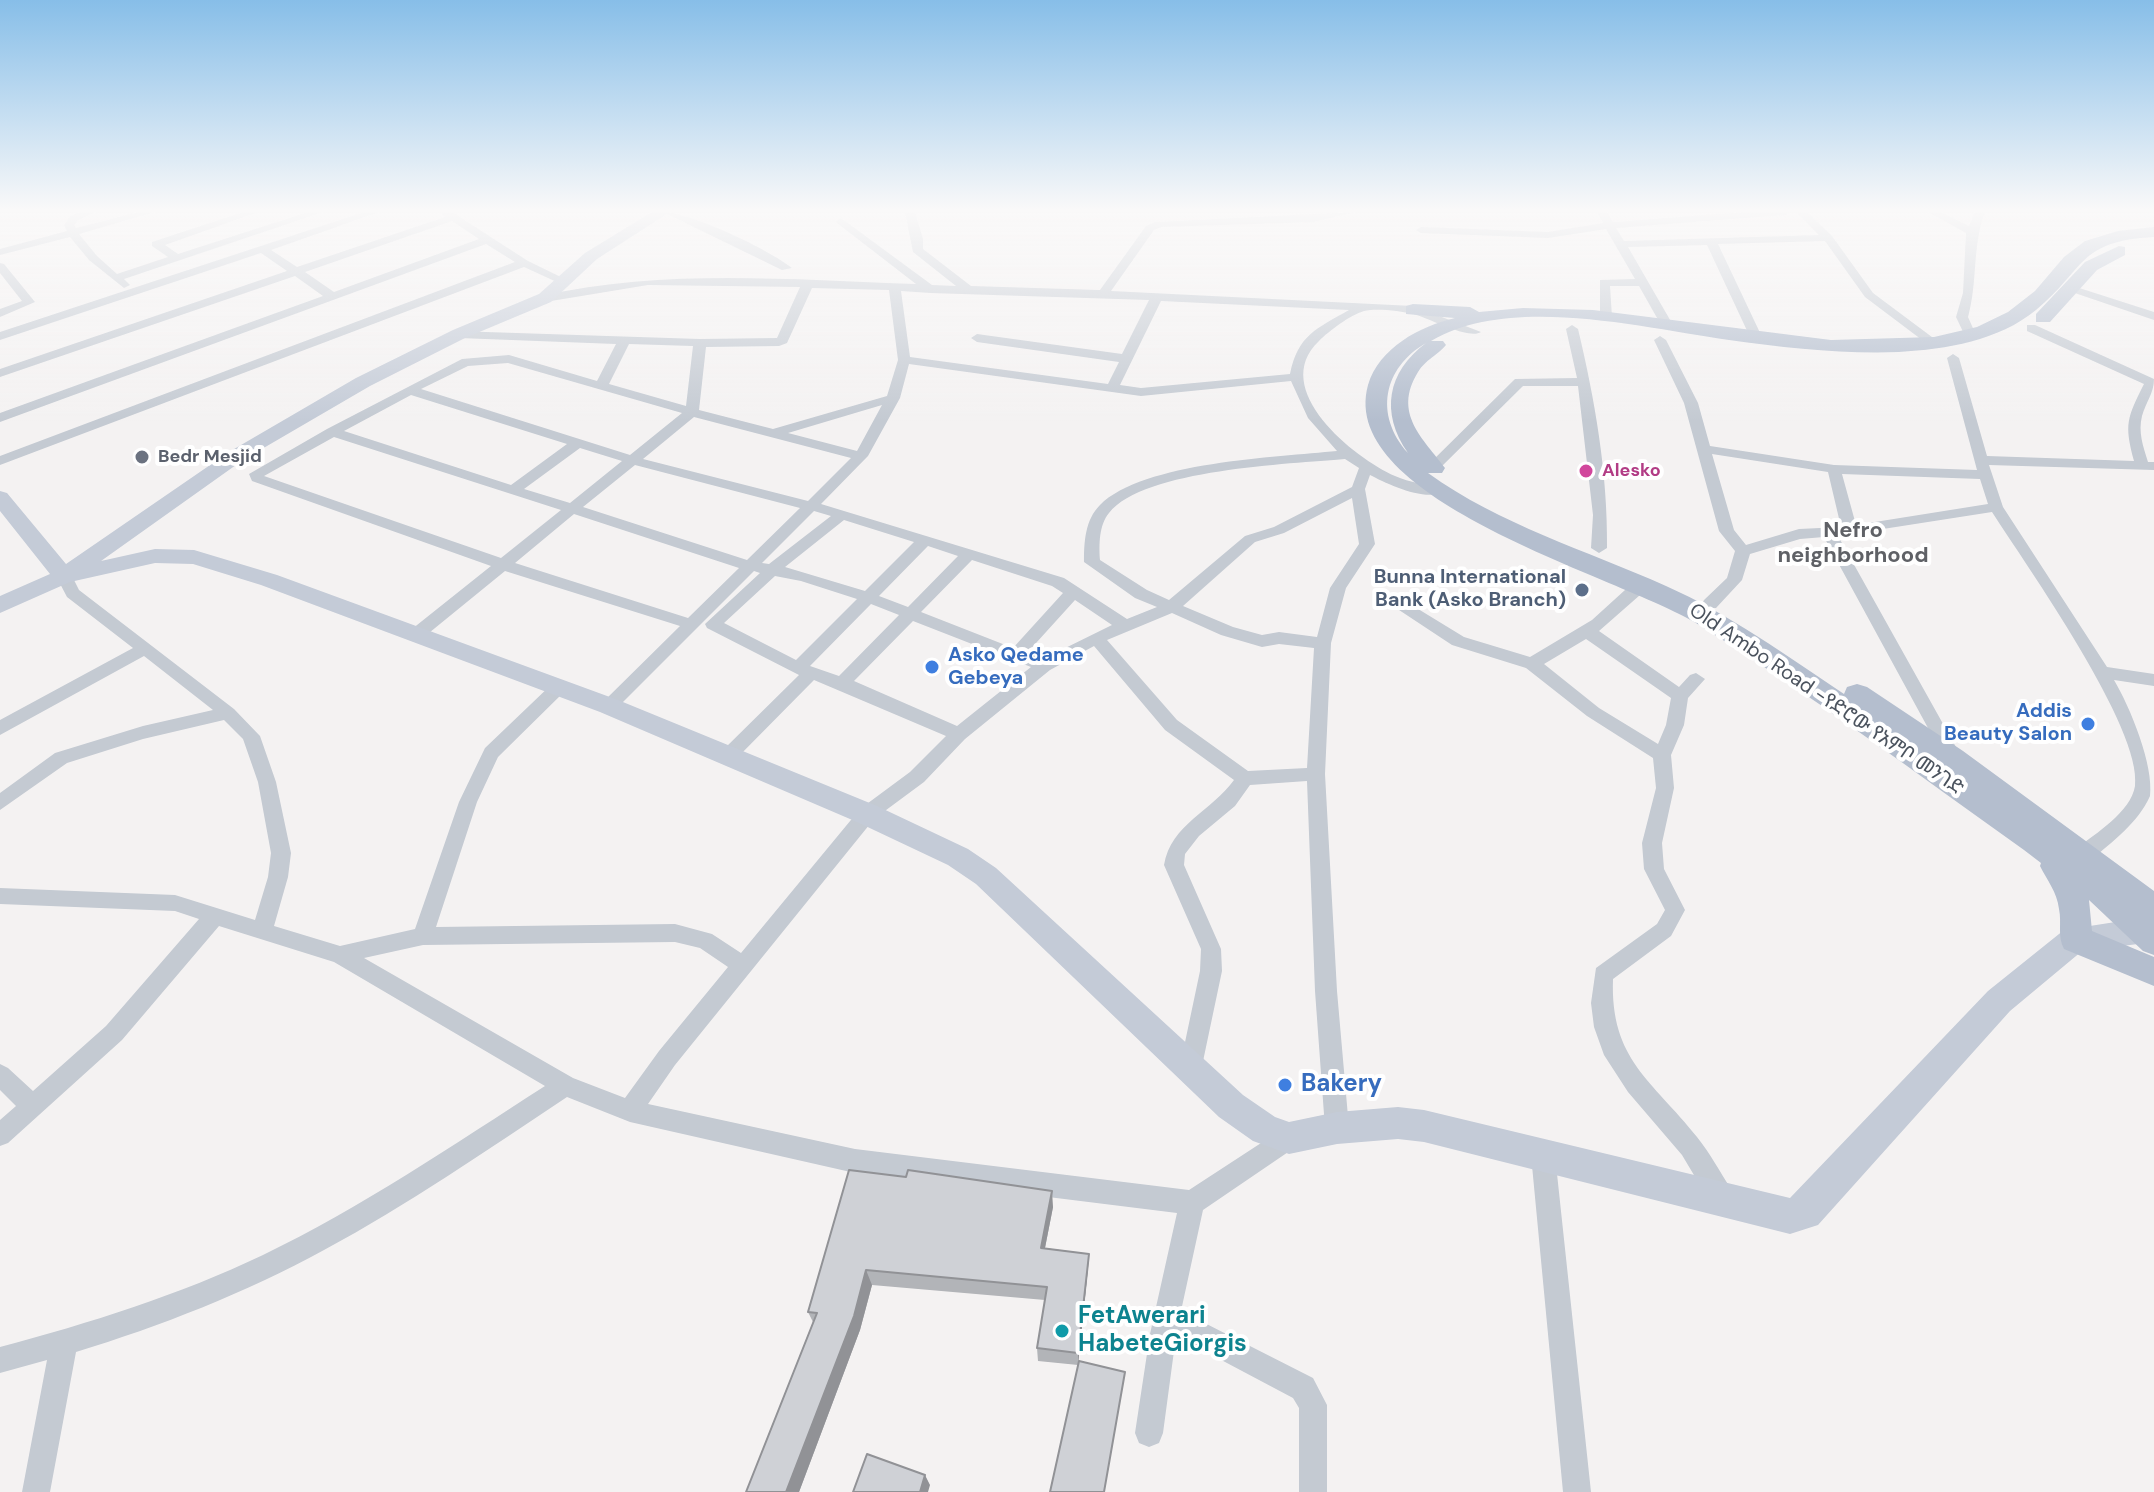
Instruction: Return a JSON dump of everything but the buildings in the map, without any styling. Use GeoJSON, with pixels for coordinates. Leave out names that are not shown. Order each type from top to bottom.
{"type":"FeatureCollection","features":[{"type":"Feature","properties":{"kind":"main road"},"geometry":{"type":"LineString","coordinates":[[1,604],[64,576],[236,456],[363,382],[459,334],[545,298],[562,282]]}},
{"type":"Feature","properties":{"kind":"main road","name":"Old Ambo Road -የድሮው የአምቦ መንገድ"},"geometry":{"type":"LineString","coordinates":[[2051,282],[2018,314],[1970,335],[1934,343],[1850,347],[1756,337],[1664,332],[1572,329],[1456,331],[1422,355],[1406,374],[1397,396],[1403,427],[1433,467],[1469,495],[1599,548],[1710,604],[1821,670],[1953,758],[2084,854],[2151,927]]}},
{"type":"Feature","properties":{"kind":"main road","name":"Old Ambo Road -የድሮው የአምቦ መንገድ"},"geometry":{"type":"LineString","coordinates":[[2079,282],[2031,328],[2007,342],[1953,358],[1880,363],[1830,361],[1664,332],[1606,317],[1494,315],[1456,331],[1410,344],[1379,377],[1376,408],[1390,447],[1437,491],[1474,512],[1642,584],[1691,609],[1828,697],[2151,927]]}},
{"type":"Feature","properties":{"kind":"main road"},"geometry":{"type":"LineString","coordinates":[[1410,344],[1405,312],[1494,315]]}},
{"type":"Feature","properties":{"kind":"main road"},"geometry":{"type":"LineString","coordinates":[[0,497],[64,576]]}},
{"type":"Feature","properties":{"kind":"main road"},"geometry":{"type":"LineString","coordinates":[[64,576],[155,556],[194,557],[418,633],[609,706],[867,814],[958,857],[986,876],[1231,1106],[1265,1130],[1289,1138],[1337,1128],[1398,1123],[1424,1126],[1790,1216],[1805,1212],[1999,1001],[2075,939],[2151,927]]}},
{"type":"Feature","properties":{"kind":"main road"},"geometry":{"type":"LineString","coordinates":[[2041,846],[2073,895],[2078,914],[2075,939]]}},
{"type":"Feature","properties":{"kind":"main road"},"geometry":{"type":"LineString","coordinates":[[2075,939],[2154,972]]}},
{"type":"Feature","properties":{"kind":"street"},"geometry":{"type":"LineString","coordinates":[[0,313],[29,302],[12,282]]}},
{"type":"Feature","properties":{"kind":"street"},"geometry":{"type":"LineString","coordinates":[[119,282],[132,292]]}},
{"type":"Feature","properties":{"kind":"street"},"geometry":{"type":"LineString","coordinates":[[0,336],[164,282]]}},
{"type":"Feature","properties":{"kind":"street"},"geometry":{"type":"LineString","coordinates":[[0,373],[265,282]]}},
{"type":"Feature","properties":{"kind":"street"},"geometry":{"type":"LineString","coordinates":[[311,282],[332,296]]}},
{"type":"Feature","properties":{"kind":"street"},"geometry":{"type":"LineString","coordinates":[[0,418],[372,282]]}},
{"type":"Feature","properties":{"kind":"street"},"geometry":{"type":"LineString","coordinates":[[0,461],[475,282]]}},
{"type":"Feature","properties":{"kind":"street"},"geometry":{"type":"LineString","coordinates":[[545,298],[648,282],[1103,294],[1405,312],[1456,331]]}},
{"type":"Feature","properties":{"kind":"street"},"geometry":{"type":"LineString","coordinates":[[920,282],[931,290]]}},
{"type":"Feature","properties":{"kind":"street"},"geometry":{"type":"LineString","coordinates":[[958,282],[970,291]]}},
{"type":"Feature","properties":{"kind":"street"},"geometry":{"type":"LineString","coordinates":[[1103,294],[1112,282]]}},
{"type":"Feature","properties":{"kind":"street"},"geometry":{"type":"LineString","coordinates":[[1606,317],[1604,282],[1642,283],[1691,403],[1727,531],[1743,551]]}},
{"type":"Feature","properties":{"kind":"street"},"geometry":{"type":"LineString","coordinates":[[1730,282],[1756,337]]}},
{"type":"Feature","properties":{"kind":"street"},"geometry":{"type":"LineString","coordinates":[[1859,282],[1869,295],[1934,343]]}},
{"type":"Feature","properties":{"kind":"street"},"geometry":{"type":"LineString","coordinates":[[1970,282],[1962,317],[1970,335]]}},
{"type":"Feature","properties":{"kind":"street"},"geometry":{"type":"LineString","coordinates":[[459,334],[700,343],[779,342],[807,285]]}},
{"type":"Feature","properties":{"kind":"street"},"geometry":{"type":"LineString","coordinates":[[0,291],[16,286]]}},
{"type":"Feature","properties":{"kind":"street"},"geometry":{"type":"LineString","coordinates":[[2073,289],[2154,316]]}},
{"type":"Feature","properties":{"kind":"street"},"geometry":{"type":"LineString","coordinates":[[609,706],[861,456],[893,398],[904,360],[895,290]]}},
{"type":"Feature","properties":{"kind":"street"},"geometry":{"type":"LineString","coordinates":[[1112,389],[1157,296]]}},
{"type":"Feature","properties":{"kind":"street"},"geometry":{"type":"LineString","coordinates":[[1361,308],[1323,330],[1301,351],[1296,377],[1300,399],[1310,417],[1349,454],[1406,486],[1437,491]]}},
{"type":"Feature","properties":{"kind":"street"},"geometry":{"type":"LineString","coordinates":[[1705,449],[1834,469],[2148,466],[2133,433],[2136,414],[2150,394],[2151,386],[2147,379],[2031,328]]}},
{"type":"Feature","properties":{"kind":"street"},"geometry":{"type":"LineString","coordinates":[[1572,329],[1584,382],[1600,515],[1599,548]]}},
{"type":"Feature","properties":{"kind":"street"},"geometry":{"type":"LineString","coordinates":[[977,338],[1128,359]]}},
{"type":"Feature","properties":{"kind":"street"},"geometry":{"type":"LineString","coordinates":[[601,386],[624,341]]}},
{"type":"Feature","properties":{"kind":"street"},"geometry":{"type":"LineString","coordinates":[[418,633],[692,412],[700,343]]}},
{"type":"Feature","properties":{"kind":"street"},"geometry":{"type":"LineString","coordinates":[[691,624],[501,564],[257,478],[258,471],[466,362],[490,358],[525,362],[692,412],[861,456]]}},
{"type":"Feature","properties":{"kind":"street"},"geometry":{"type":"LineString","coordinates":[[1953,358],[1996,507],[2101,672],[2128,719],[2146,765],[2149,790],[2111,831],[2084,854]]}},
{"type":"Feature","properties":{"kind":"street"},"geometry":{"type":"LineString","coordinates":[[904,360],[1141,392],[1296,377]]}},
{"type":"Feature","properties":{"kind":"street"},"geometry":{"type":"LineString","coordinates":[[1433,467],[1520,382],[1584,382]]}},
{"type":"Feature","properties":{"kind":"street"},"geometry":{"type":"LineString","coordinates":[[410,390],[632,460],[842,514],[1058,582],[1127,627]]}},
{"type":"Feature","properties":{"kind":"street"},"geometry":{"type":"LineString","coordinates":[[771,434],[893,398]]}},
{"type":"Feature","properties":{"kind":"street"},"geometry":{"type":"LineString","coordinates":[[332,432],[751,566],[804,576],[911,613],[1044,666]]}},
{"type":"Feature","properties":{"kind":"street"},"geometry":{"type":"LineString","coordinates":[[513,490],[578,443]]}},
{"type":"Feature","properties":{"kind":"street"},"geometry":{"type":"LineString","coordinates":[[1323,643],[1248,638],[1170,608],[1119,582],[1092,562],[1091,532],[1105,507],[1159,479],[1349,454]]}},
{"type":"Feature","properties":{"kind":"street"},"geometry":{"type":"LineString","coordinates":[[1337,1128],[1326,991],[1316,774],[1323,643],[1338,588],[1367,544],[1358,489],[1367,465]]}},
{"type":"Feature","properties":{"kind":"street"},"geometry":{"type":"LineString","coordinates":[[1834,469],[1850,531]]}},
{"type":"Feature","properties":{"kind":"street"},"geometry":{"type":"LineString","coordinates":[[630,1111],[667,1058],[867,814],[917,777],[959,734],[1044,666],[1096,638],[1170,608],[1250,539],[1279,530],[1358,489]]}},
{"type":"Feature","properties":{"kind":"street"},"geometry":{"type":"LineString","coordinates":[[1743,551],[1774,540],[1996,507]]}},
{"type":"Feature","properties":{"kind":"street"},"geometry":{"type":"LineString","coordinates":[[842,514],[772,570],[713,624],[805,670],[959,734]]}},
{"type":"Feature","properties":{"kind":"street"},"geometry":{"type":"LineString","coordinates":[[1828,531],[1953,758]]}},
{"type":"Feature","properties":{"kind":"street"},"geometry":{"type":"LineString","coordinates":[[728,756],[866,597],[926,539]]}},
{"type":"Feature","properties":{"kind":"street"},"geometry":{"type":"LineString","coordinates":[[1710,604],[1734,580],[1743,551]]}},
{"type":"Feature","properties":{"kind":"street"},"geometry":{"type":"LineString","coordinates":[[842,683],[969,554]]}},
{"type":"Feature","properties":{"kind":"street"},"geometry":{"type":"LineString","coordinates":[[64,576],[73,593],[228,713],[251,736],[267,782],[281,853],[278,877],[262,931]]}},
{"type":"Feature","properties":{"kind":"street"},"geometry":{"type":"LineString","coordinates":[[1532,664],[1587,631],[1642,584]]}},
{"type":"Feature","properties":{"kind":"street"},"geometry":{"type":"LineString","coordinates":[[1016,655],[1074,591]]}},
{"type":"Feature","properties":{"kind":"street"},"geometry":{"type":"LineString","coordinates":[[1404,608],[1458,641],[1532,664],[1593,712],[1662,755]]}},
{"type":"Feature","properties":{"kind":"street"},"geometry":{"type":"LineString","coordinates":[[1587,631],[1680,696]]}},
{"type":"Feature","properties":{"kind":"street"},"geometry":{"type":"LineString","coordinates":[[1096,638],[1171,725],[1245,778],[1316,774]]}},
{"type":"Feature","properties":{"kind":"street"},"geometry":{"type":"LineString","coordinates":[[0,728],[146,648]]}},
{"type":"Feature","properties":{"kind":"street"},"geometry":{"type":"LineString","coordinates":[[2101,672],[2154,680]]}},
{"type":"Feature","properties":{"kind":"street"},"geometry":{"type":"LineString","coordinates":[[1696,679],[1680,696],[1675,725],[1662,755],[1665,788],[1652,843],[1654,869],[1675,910],[1664,930],[1603,975],[1599,1006],[1604,1028],[1623,1071],[1688,1143],[1724,1202]]}},
{"type":"Feature","properties":{"kind":"street"},"geometry":{"type":"LineString","coordinates":[[423,936],[468,802],[491,753],[559,687]]}},
{"type":"Feature","properties":{"kind":"street"},"geometry":{"type":"LineString","coordinates":[[0,803],[9,785],[61,758],[143,733],[228,713]]}},
{"type":"Feature","properties":{"kind":"street"},"geometry":{"type":"LineString","coordinates":[[1191,1066],[1211,971],[1211,949],[1174,865],[1175,852],[1184,837],[1232,797],[1245,778]]}},
{"type":"Feature","properties":{"kind":"street"},"geometry":{"type":"LineString","coordinates":[[0,896],[175,903],[216,914],[340,955],[565,1086],[630,1111],[855,1161],[1192,1203],[1289,1138]]}},
{"type":"Feature","properties":{"kind":"street"},"geometry":{"type":"LineString","coordinates":[[0,1135],[114,1033],[216,914]]}},
{"type":"Feature","properties":{"kind":"street"},"geometry":{"type":"LineString","coordinates":[[340,955],[423,936],[675,933],[705,940],[742,965]]}},
{"type":"Feature","properties":{"kind":"street"},"geometry":{"type":"LineString","coordinates":[[0,1075],[32,1106]]}},
{"type":"Feature","properties":{"kind":"street"},"geometry":{"type":"LineString","coordinates":[[0,1360],[64,1343],[245,1275],[355,1217],[565,1086]]}},
{"type":"Feature","properties":{"kind":"street"},"geometry":{"type":"LineString","coordinates":[[1543,1155],[1577,1492]]}},
{"type":"Feature","properties":{"kind":"street"},"geometry":{"type":"LineString","coordinates":[[1149,1433],[1192,1203]]}},
{"type":"Feature","properties":{"kind":"street"},"geometry":{"type":"LineString","coordinates":[[1169,1319],[1303,1388],[1313,1405],[1313,1492]]}},
{"type":"Feature","properties":{"kind":"street"},"geometry":{"type":"LineString","coordinates":[[36,1492],[64,1343]]}},
{"type":"Feature","properties":{"kind":"place","name":"Bedr Mesjid"},"geometry":{"type":"Point","coordinates":[142,457]}},
{"type":"Feature","properties":{"kind":"place","name":"Alesko"},"geometry":{"type":"Point","coordinates":[1586,471]}},
{"type":"Feature","properties":{"kind":"place","name":"Bunna International Bank (Asko Branch)"},"geometry":{"type":"Point","coordinates":[1582,590]}},
{"type":"Feature","properties":{"kind":"place","name":"Asko Qedame Gebeya"},"geometry":{"type":"Point","coordinates":[932,667]}},
{"type":"Feature","properties":{"kind":"place","name":"Addis Beauty Salon"},"geometry":{"type":"Point","coordinates":[2088,724]}},
{"type":"Feature","properties":{"kind":"place","name":"Bakery"},"geometry":{"type":"Point","coordinates":[1285,1085]}},
{"type":"Feature","properties":{"kind":"place","name":"FetAwerari HabeteGiorgis"},"geometry":{"type":"Point","coordinates":[1062,1331]}},
{"type":"Feature","properties":{"kind":"district","name":"Nefro neighborhood"},"geometry":{"type":"Point","coordinates":[1853,544]}}]}
